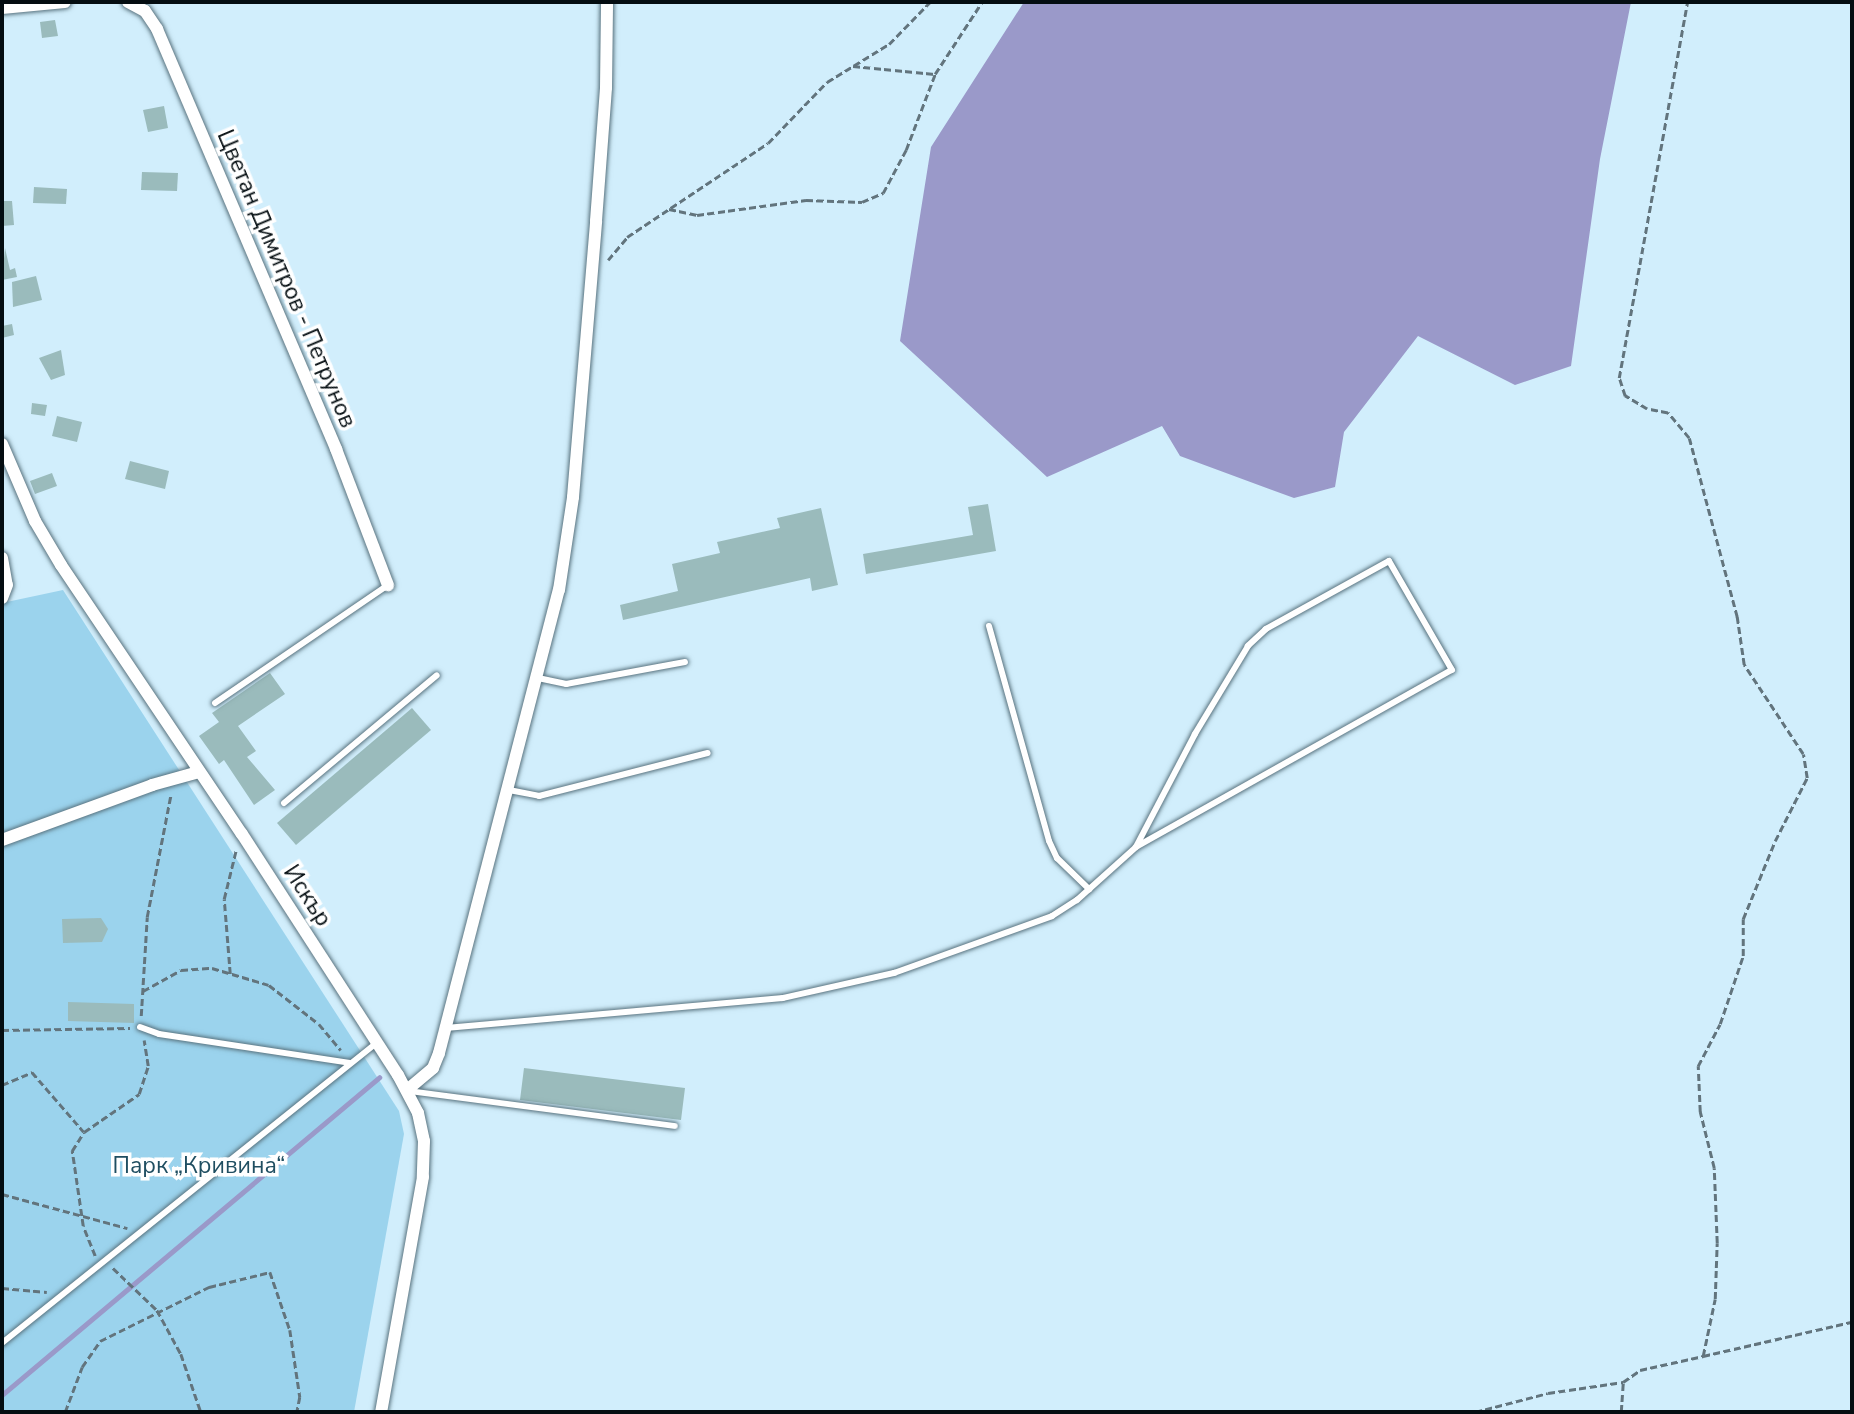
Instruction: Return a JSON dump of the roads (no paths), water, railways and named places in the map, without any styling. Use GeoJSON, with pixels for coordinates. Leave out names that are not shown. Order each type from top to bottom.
{"type":"FeatureCollection","features":[{"type":"Feature","properties":{"kind":"street"},"geometry":{"type":"LineString","coordinates":[[2,8],[65,2]]}},
{"type":"Feature","properties":{"kind":"street","name":"Цветан Димитров - Петрунов"},"geometry":{"type":"LineString","coordinates":[[128,2],[145,11],[157,29],[336,449],[388,585]]}},
{"type":"Feature","properties":{"kind":"street"},"geometry":{"type":"LineString","coordinates":[[407,1090],[433,1068],[446,1028],[538,678],[567,547],[606,88],[607,2]]}},
{"type":"Feature","properties":{"kind":"street","name":"Искър"},"geometry":{"type":"LineString","coordinates":[[2,444],[61,565],[242,834],[407,1090],[422,1126],[423,1177],[381,1412]]}},
{"type":"Feature","properties":{"kind":"street"},"geometry":{"type":"LineString","coordinates":[[2,558],[7,585],[2,598]]}},
{"type":"Feature","properties":{"kind":"street"},"geometry":{"type":"LineString","coordinates":[[2,841],[174,778],[199,772]]}},
{"type":"Feature","properties":{"kind":"lane"},"geometry":{"type":"LineString","coordinates":[[446,1028],[718,1005],[844,986],[906,969],[1052,916],[1089,889],[1136,847],[1452,670],[1389,561],[1266,629],[1248,646],[1195,734],[1136,847]]}},
{"type":"Feature","properties":{"kind":"lane"},"geometry":{"type":"LineString","coordinates":[[215,703],[388,585]]}},
{"type":"Feature","properties":{"kind":"lane"},"geometry":{"type":"LineString","coordinates":[[989,626],[1049,841],[1057,858],[1089,889]]}},
{"type":"Feature","properties":{"kind":"lane"},"geometry":{"type":"LineString","coordinates":[[538,678],[566,684],[685,662]]}},
{"type":"Feature","properties":{"kind":"lane"},"geometry":{"type":"LineString","coordinates":[[284,803],[437,675]]}},
{"type":"Feature","properties":{"kind":"lane"},"geometry":{"type":"LineString","coordinates":[[509,790],[539,796],[708,753]]}},
{"type":"Feature","properties":{"kind":"lane"},"geometry":{"type":"LineString","coordinates":[[140,1027],[159,1034],[350,1063]]}},
{"type":"Feature","properties":{"kind":"lane"},"geometry":{"type":"LineString","coordinates":[[2,1343],[102,1267],[376,1043]]}},
{"type":"Feature","properties":{"kind":"lane"},"geometry":{"type":"LineString","coordinates":[[407,1090],[675,1126]]}},
{"type":"Feature","properties":{"kind":"waterway"},"geometry":{"type":"LineString","coordinates":[[2,1395],[379,1078]]}},
{"type":"Feature","properties":{"kind":"park label","name":"Парк „Кривина“"},"geometry":{"type":"Point","coordinates":[199,1166]}}]}
